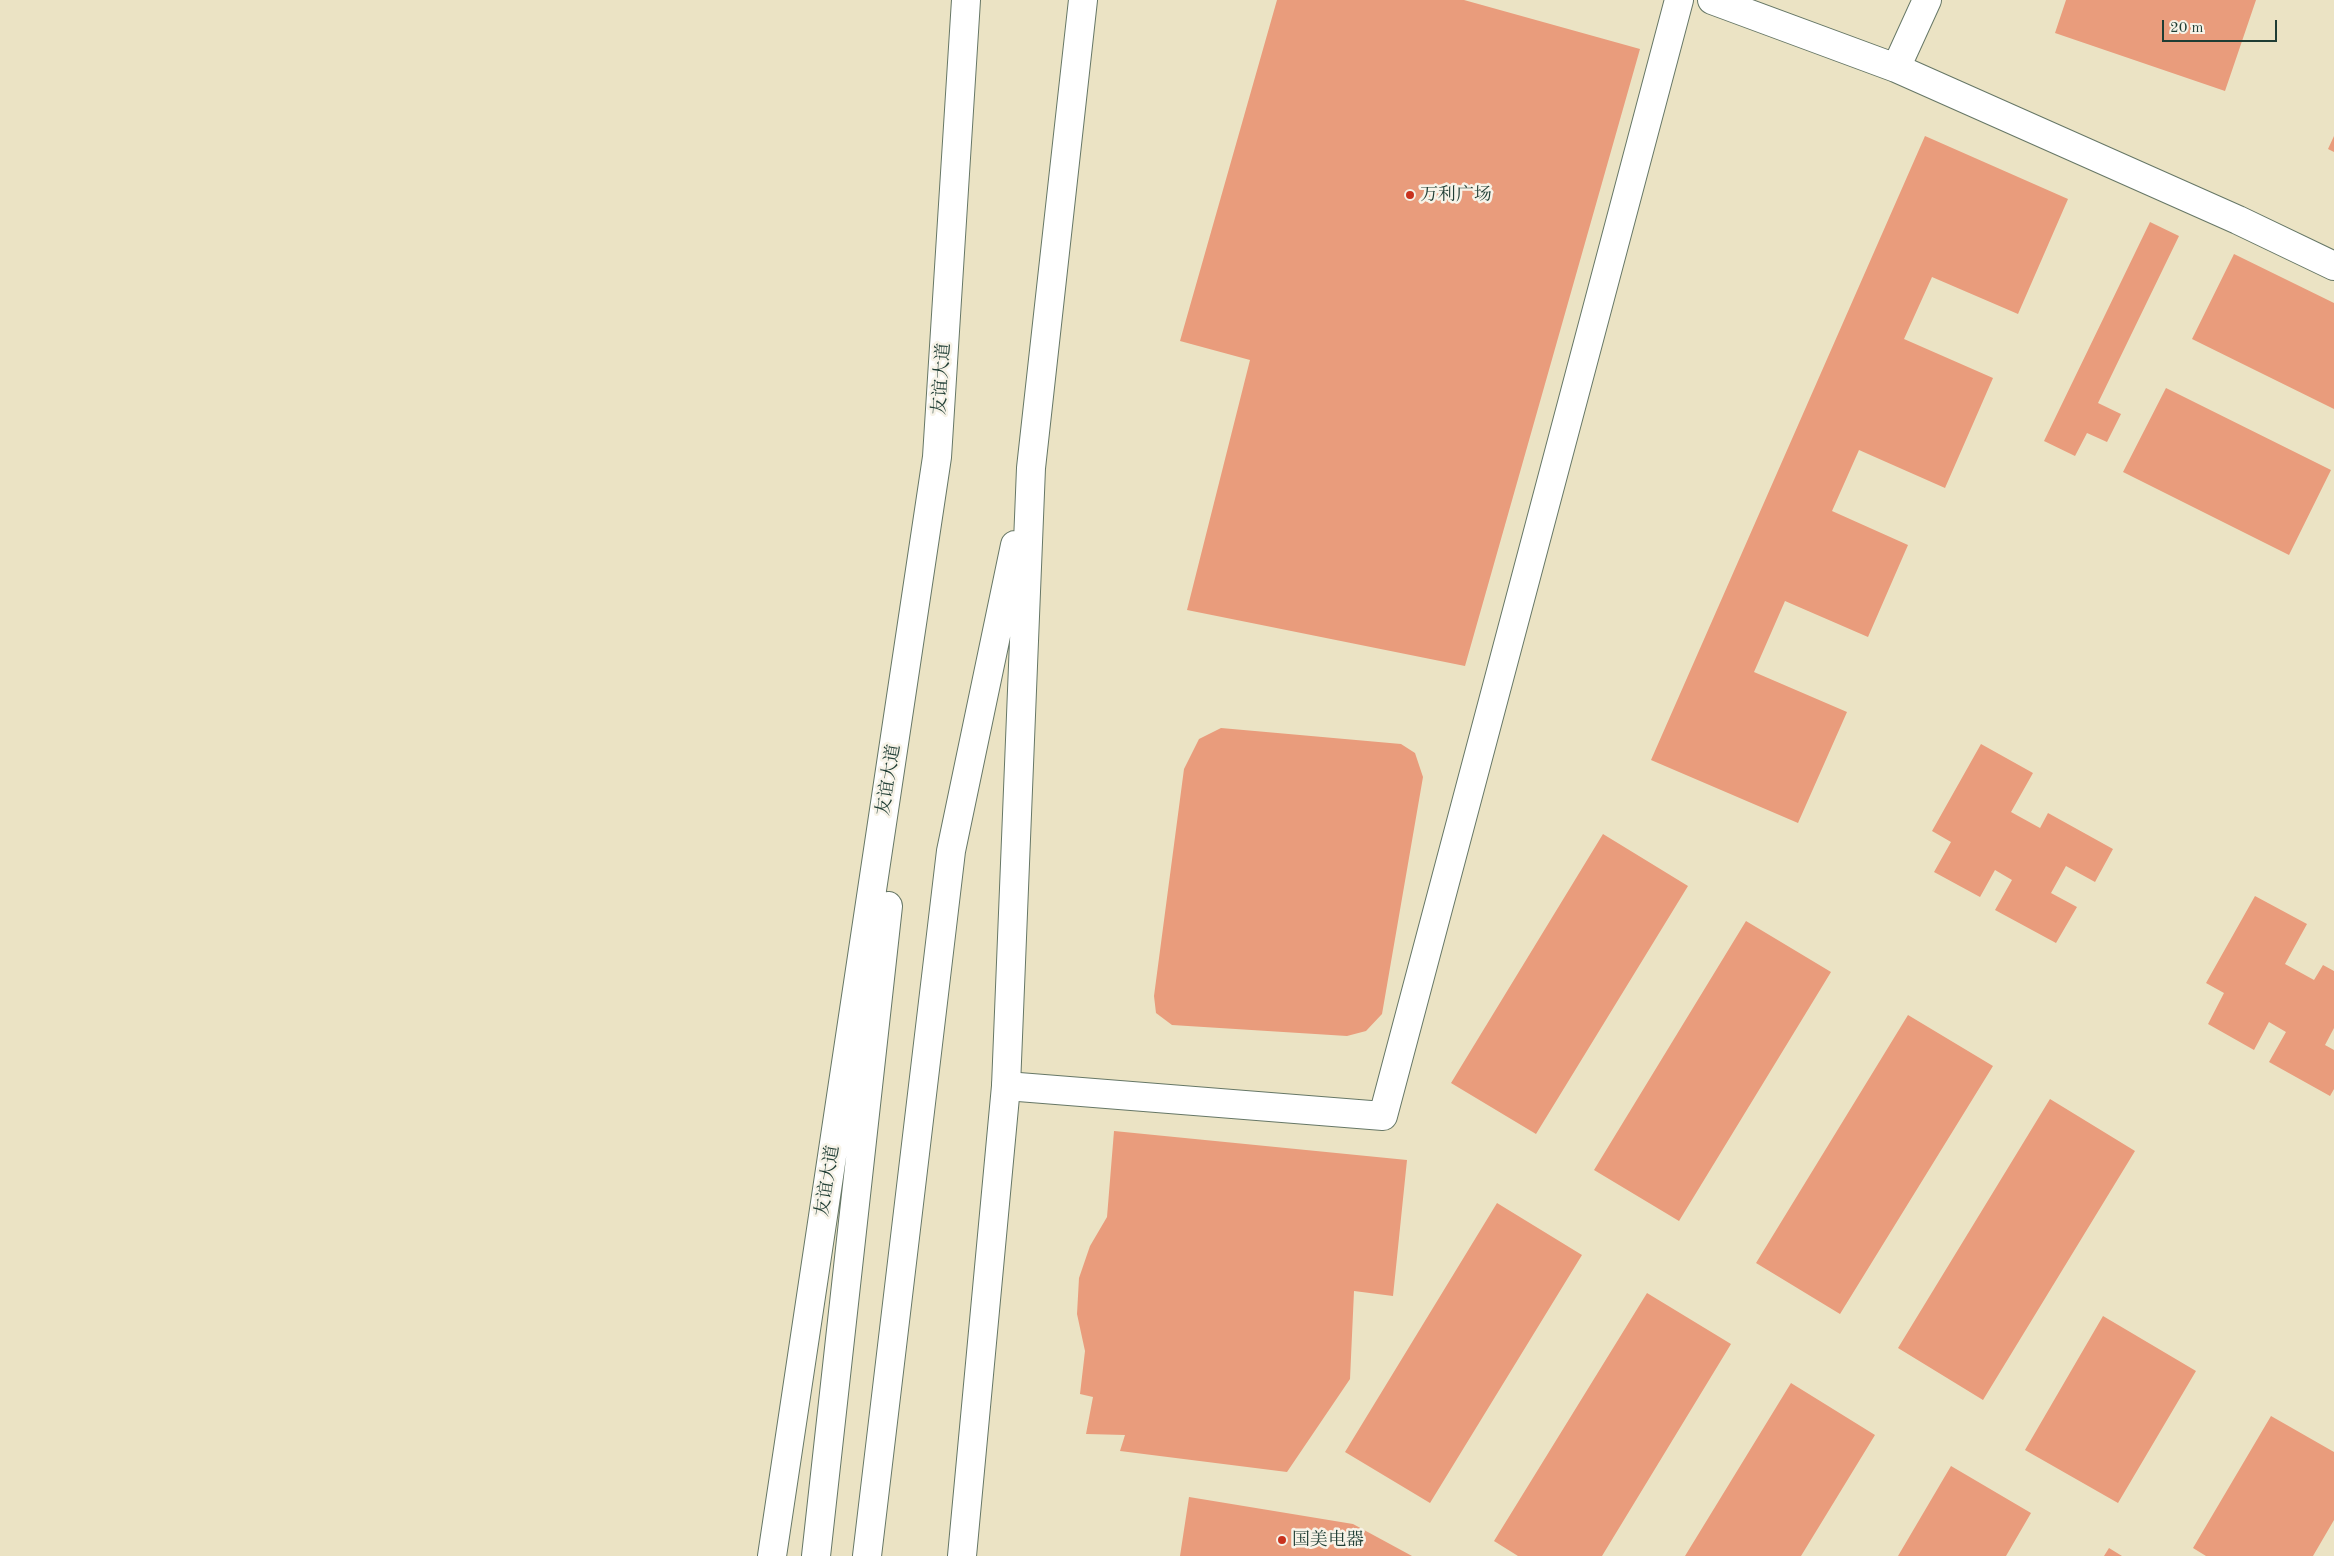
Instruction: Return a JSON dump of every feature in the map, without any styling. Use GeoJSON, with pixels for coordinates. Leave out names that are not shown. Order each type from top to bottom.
{"type":"FeatureCollection","features":[{"type":"Feature","properties":{"kind":"main road","name":"友谊大道"},"geometry":{"type":"LineString","coordinates":[[772,1556],[937,457],[966,0]]}},
{"type":"Feature","properties":{"kind":"main road"},"geometry":{"type":"LineString","coordinates":[[962,1556],[1006,1086],[1031,468],[1083,0]]}},
{"type":"Feature","properties":{"kind":"main road"},"geometry":{"type":"LineString","coordinates":[[1006,1086],[1383,1116],[1679,0]]}},
{"type":"Feature","properties":{"kind":"main road"},"geometry":{"type":"LineString","coordinates":[[1712,0],[1896,68],[2238,220],[2334,266]]}},
{"type":"Feature","properties":{"kind":"main road"},"geometry":{"type":"LineString","coordinates":[[1896,68],[1928,0]]}},
{"type":"Feature","properties":{"kind":"main road"},"geometry":{"type":"LineString","coordinates":[[816,1556],[937,457]]}},
{"type":"Feature","properties":{"kind":"main road"},"geometry":{"type":"LineString","coordinates":[[867,1556],[952,851],[1031,468]]}},
{"type":"Feature","properties":{"kind":"building","name":"万利广场"},"geometry":{"type":"Polygon","coordinates":[[[1277,0],[1464,0],[1640,49],[1465,666],[1187,610],[1250,360],[1180,341],[1277,0]]]}},
{"type":"Feature","properties":{"kind":"building"},"geometry":{"type":"Polygon","coordinates":[[[2066,0],[2256,0],[2225,91],[2055,33],[2066,0]]]}},
{"type":"Feature","properties":{"kind":"building"},"geometry":{"type":"Polygon","coordinates":[[[1925,136],[2068,199],[2018,314],[1932,277],[1904,339],[1993,378],[1945,488],[1859,450],[1832,511],[1908,545],[1868,637],[1785,601],[1754,672],[1847,712],[1798,823],[1651,760],[1925,136]]]}},
{"type":"Feature","properties":{"kind":"building"},"geometry":{"type":"Polygon","coordinates":[[[2334,136],[2334,152],[2328,149],[2334,136]]]}},
{"type":"Feature","properties":{"kind":"building"},"geometry":{"type":"Polygon","coordinates":[[[2150,222],[2179,236],[2098,403],[2121,414],[2107,442],[2087,433],[2075,456],[2044,441],[2150,222]]]}},
{"type":"Feature","properties":{"kind":"building"},"geometry":{"type":"Polygon","coordinates":[[[2234,254],[2334,303],[2334,409],[2192,339],[2234,254]]]}},
{"type":"Feature","properties":{"kind":"building"},"geometry":{"type":"Polygon","coordinates":[[[2166,388],[2331,470],[2289,555],[2123,472],[2166,388]]]}},
{"type":"Feature","properties":{"kind":"building"},"geometry":{"type":"Polygon","coordinates":[[[1221,728],[1401,744],[1415,753],[1423,777],[1382,1014],[1366,1031],[1347,1036],[1172,1025],[1156,1013],[1154,996],[1184,769],[1199,739],[1221,728]]]}},
{"type":"Feature","properties":{"kind":"building"},"geometry":{"type":"Polygon","coordinates":[[[1981,744],[2033,773],[2011,812],[2040,828],[2048,813],[2113,849],[2095,882],[2066,866],[2051,893],[2077,907],[2056,943],[1995,910],[2012,880],[1995,870],[1980,897],[1934,872],[1951,842],[1932,831],[1981,744]]]}},
{"type":"Feature","properties":{"kind":"building"},"geometry":{"type":"Polygon","coordinates":[[[1603,834],[1688,886],[1536,1134],[1451,1083],[1603,834]]]}},
{"type":"Feature","properties":{"kind":"building"},"geometry":{"type":"Polygon","coordinates":[[[2255,896],[2307,924],[2285,964],[2314,980],[2323,965],[2334,971],[2334,1028],[2325,1045],[2334,1050],[2334,1089],[2330,1096],[2269,1062],[2286,1032],[2269,1022],[2254,1050],[2208,1024],[2224,993],[2206,983],[2255,896]]]}},
{"type":"Feature","properties":{"kind":"building"},"geometry":{"type":"Polygon","coordinates":[[[1746,921],[1831,972],[1679,1221],[1594,1170],[1746,921]]]}},
{"type":"Feature","properties":{"kind":"building"},"geometry":{"type":"Polygon","coordinates":[[[1908,1015],[1993,1066],[1840,1314],[1756,1263],[1908,1015]]]}},
{"type":"Feature","properties":{"kind":"building"},"geometry":{"type":"Polygon","coordinates":[[[2050,1099],[2135,1151],[1983,1400],[1898,1348],[2050,1099]]]}},
{"type":"Feature","properties":{"kind":"building"},"geometry":{"type":"Polygon","coordinates":[[[1114,1131],[1407,1160],[1393,1296],[1354,1291],[1350,1379],[1287,1472],[1120,1451],[1125,1435],[1086,1434],[1093,1397],[1080,1394],[1085,1351],[1077,1314],[1079,1278],[1090,1246],[1107,1217],[1114,1131]]]}},
{"type":"Feature","properties":{"kind":"building"},"geometry":{"type":"Polygon","coordinates":[[[1497,1203],[1582,1255],[1430,1503],[1345,1452],[1497,1203]]]}},
{"type":"Feature","properties":{"kind":"building"},"geometry":{"type":"Polygon","coordinates":[[[1647,1293],[1731,1344],[1602,1556],[1518,1556],[1494,1541],[1647,1293]]]}},
{"type":"Feature","properties":{"kind":"building"},"geometry":{"type":"Polygon","coordinates":[[[2103,1316],[2196,1371],[2118,1503],[2025,1450],[2103,1316]]]}},
{"type":"Feature","properties":{"kind":"building"},"geometry":{"type":"Polygon","coordinates":[[[1791,1383],[1875,1435],[1801,1556],[1685,1556],[1791,1383]]]}},
{"type":"Feature","properties":{"kind":"building"},"geometry":{"type":"Polygon","coordinates":[[[2271,1416],[2334,1452],[2334,1520],[2313,1556],[2206,1556],[2193,1548],[2271,1416]]]}},
{"type":"Feature","properties":{"kind":"building"},"geometry":{"type":"Polygon","coordinates":[[[1951,1466],[2031,1513],[2006,1556],[1898,1556],[1951,1466]]]}},
{"type":"Feature","properties":{"kind":"building","name":"国美电器"},"geometry":{"type":"Polygon","coordinates":[[[1189,1497],[1353,1524],[1412,1556],[1180,1556],[1189,1497]]]}},
{"type":"Feature","properties":{"kind":"building"},"geometry":{"type":"Polygon","coordinates":[[[2109,1548],[2122,1556],[2104,1556],[2109,1548]]]}},
{"type":"Feature","properties":{"kind":"place","name":"万利广场"},"geometry":{"type":"Point","coordinates":[1410,195]}},
{"type":"Feature","properties":{"kind":"place","name":"国美电器"},"geometry":{"type":"Point","coordinates":[1282,1540]}}]}
